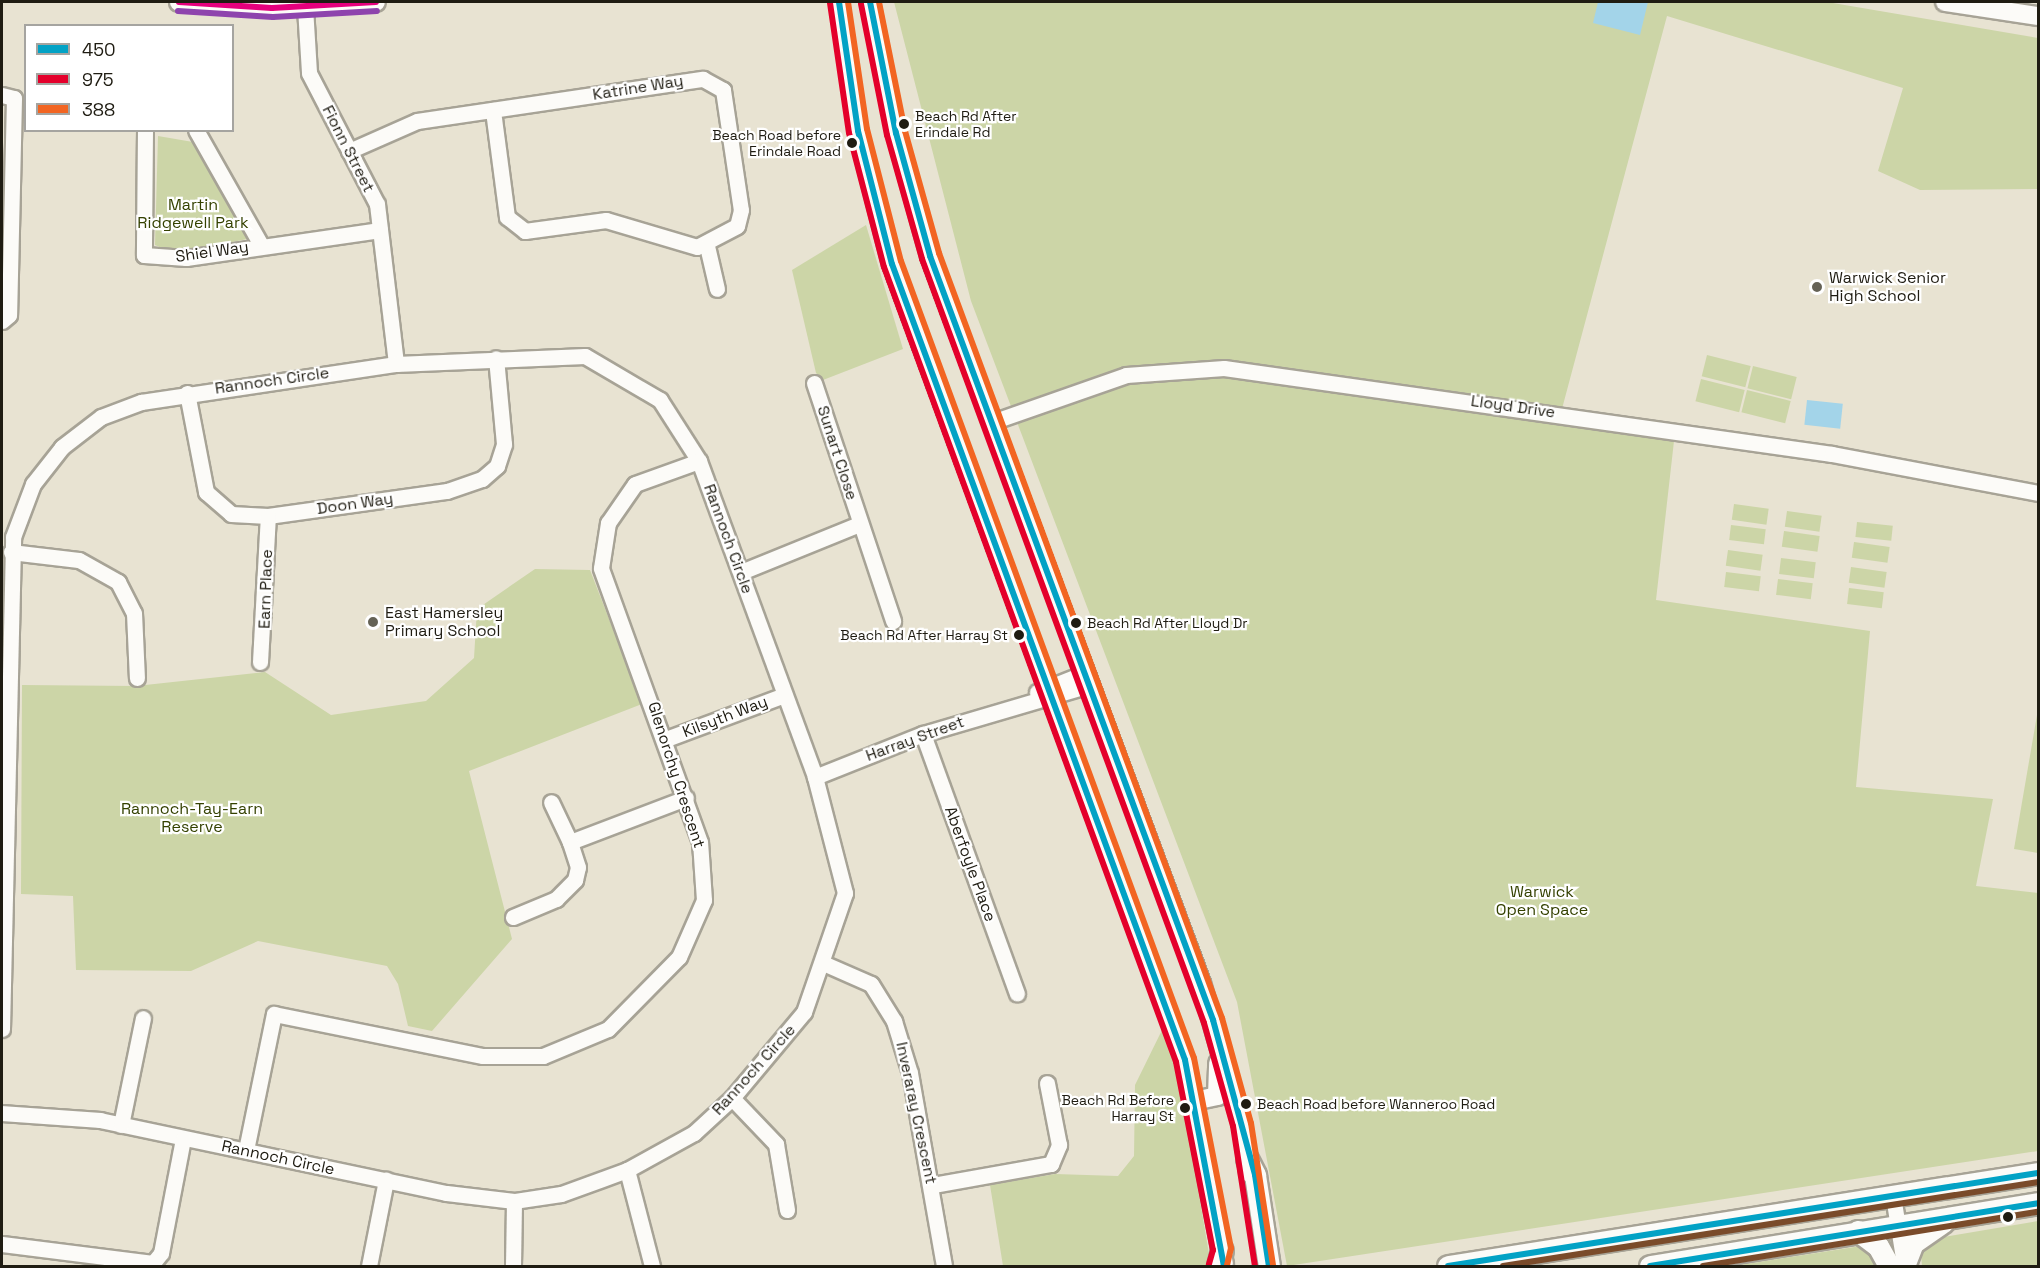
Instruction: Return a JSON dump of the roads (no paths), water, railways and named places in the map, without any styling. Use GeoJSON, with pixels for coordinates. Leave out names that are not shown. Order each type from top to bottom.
{"type":"FeatureCollection","features":[{"type":"Feature","properties":{"kind":"highway"},"geometry":{"type":"LineString","coordinates":[[1247,1159],[1255,1175],[1269,1266]]}},
{"type":"Feature","properties":{"kind":"highway"},"geometry":{"type":"LineString","coordinates":[[1448,1266],[2038,1173]]}},
{"type":"Feature","properties":{"kind":"highway"},"geometry":{"type":"LineString","coordinates":[[1650,1266],[2038,1203]]}},
{"type":"Feature","properties":{"kind":"highway"},"geometry":{"type":"LineString","coordinates":[[1904,1266],[1919,1237],[1951,1217]]}},
{"type":"Feature","properties":{"kind":"highway"},"geometry":{"type":"LineString","coordinates":[[1858,1231],[1878,1246],[1889,1266]]}},
{"type":"Feature","properties":{"kind":"main road"},"geometry":{"type":"LineString","coordinates":[[179,2],[305,7],[376,2]]}},
{"type":"Feature","properties":{"kind":"main road"},"geometry":{"type":"LineString","coordinates":[[832,2],[843,40]]}},
{"type":"Feature","properties":{"kind":"main road"},"geometry":{"type":"LineString","coordinates":[[839,2],[858,131],[892,264],[1169,1016],[1194,1101],[1222,1261]]}},
{"type":"Feature","properties":{"kind":"main road"},"geometry":{"type":"LineString","coordinates":[[870,2],[896,133],[930,256],[1213,1020],[1247,1159],[1264,1266]]}},
{"type":"Feature","properties":{"kind":"main road"},"geometry":{"type":"LineString","coordinates":[[1945,2],[2038,16]]}},
{"type":"Feature","properties":{"kind":"main road"},"geometry":{"type":"LineString","coordinates":[[1194,1101],[1212,1100],[1219,1090],[1213,1020]]}},
{"type":"Feature","properties":{"kind":"street","name":"Fionn Street"},"geometry":{"type":"LineString","coordinates":[[305,7],[309,73],[376,204],[396,364]]}},
{"type":"Feature","properties":{"kind":"street","name":"Katrine Way"},"geometry":{"type":"LineString","coordinates":[[349,151],[417,121],[703,79],[723,90],[741,210],[737,226],[707,246]]}},
{"type":"Feature","properties":{"kind":"street"},"geometry":{"type":"LineString","coordinates":[[2,95],[14,98],[9,315],[2,321]]}},
{"type":"Feature","properties":{"kind":"street"},"geometry":{"type":"LineString","coordinates":[[493,110],[507,217],[525,231],[606,220],[707,246],[717,289]]}},
{"type":"Feature","properties":{"kind":"street","name":"Shiel Way"},"geometry":{"type":"LineString","coordinates":[[146,132],[144,255],[186,258],[261,245],[380,230]]}},
{"type":"Feature","properties":{"kind":"street","name":"Shiel Way"},"geometry":{"type":"LineString","coordinates":[[197,132],[261,245]]}},
{"type":"Feature","properties":{"kind":"street","name":"Rannoch Circle"},"geometry":{"type":"LineString","coordinates":[[2,1029],[4,652],[11,552],[25,499],[62,447],[122,408],[187,393],[396,364],[585,356],[660,400],[699,460],[741,572],[815,777],[844,893],[823,963],[793,1028],[732,1098],[694,1134],[627,1170],[561,1194],[514,1201],[386,1180],[121,1125],[2,1113]]}},
{"type":"Feature","properties":{"kind":"street","name":"Doon Way"},"geometry":{"type":"LineString","coordinates":[[187,393],[206,492],[231,514],[268,516],[447,491],[482,479],[497,466],[504,444],[496,358]]}},
{"type":"Feature","properties":{"kind":"street","name":"Lloyd Drive"},"geometry":{"type":"LineString","coordinates":[[992,422],[1126,375],[1224,368],[1832,454],[2038,493]]}},
{"type":"Feature","properties":{"kind":"street","name":"Sunart Close"},"geometry":{"type":"LineString","coordinates":[[814,383],[859,524],[880,570],[893,621]]}},
{"type":"Feature","properties":{"kind":"street","name":"Glenorchy Crescent"},"geometry":{"type":"LineString","coordinates":[[246,1150],[274,1014],[510,1059],[561,1051],[608,1029],[669,971],[694,931],[705,873],[686,798],[601,568],[608,523],[635,484],[699,460]]}},
{"type":"Feature","properties":{"kind":"street","name":"Earn Place"},"geometry":{"type":"LineString","coordinates":[[261,662],[268,516]]}},
{"type":"Feature","properties":{"kind":"street"},"geometry":{"type":"LineString","coordinates":[[741,572],[859,524]]}},
{"type":"Feature","properties":{"kind":"street"},"geometry":{"type":"LineString","coordinates":[[11,552],[79,560],[118,582],[134,613],[137,678]]}},
{"type":"Feature","properties":{"kind":"street","name":"Harray Street"},"geometry":{"type":"LineString","coordinates":[[815,777],[922,734],[1087,679]]}},
{"type":"Feature","properties":{"kind":"street","name":"Kilsyth Way"},"geometry":{"type":"LineString","coordinates":[[666,740],[784,695]]}},
{"type":"Feature","properties":{"kind":"street","name":"Aberfoyle Place"},"geometry":{"type":"LineString","coordinates":[[922,734],[1017,993]]}},
{"type":"Feature","properties":{"kind":"street"},"geometry":{"type":"LineString","coordinates":[[570,842],[686,798]]}},
{"type":"Feature","properties":{"kind":"street"},"geometry":{"type":"LineString","coordinates":[[513,917],[568,891],[578,867],[570,842],[551,802]]}},
{"type":"Feature","properties":{"kind":"street","name":"Inveraray Crescent"},"geometry":{"type":"LineString","coordinates":[[823,963],[871,984],[889,1009],[910,1073],[933,1185],[944,1266]]}},
{"type":"Feature","properties":{"kind":"street"},"geometry":{"type":"LineString","coordinates":[[121,1125],[143,1018]]}},
{"type":"Feature","properties":{"kind":"street"},"geometry":{"type":"LineString","coordinates":[[933,1185],[1051,1164],[1059,1145],[1047,1083]]}},
{"type":"Feature","properties":{"kind":"street"},"geometry":{"type":"LineString","coordinates":[[732,1098],[776,1144],[787,1210]]}},
{"type":"Feature","properties":{"kind":"street"},"geometry":{"type":"LineString","coordinates":[[2,1244],[153,1263],[161,1253],[183,1139]]}},
{"type":"Feature","properties":{"kind":"street"},"geometry":{"type":"LineString","coordinates":[[627,1170],[651,1266]]}},
{"type":"Feature","properties":{"kind":"street"},"geometry":{"type":"LineString","coordinates":[[369,1266],[386,1180]]}},
{"type":"Feature","properties":{"kind":"street"},"geometry":{"type":"LineString","coordinates":[[1888,1197],[1894,1266]]}},
{"type":"Feature","properties":{"kind":"street"},"geometry":{"type":"LineString","coordinates":[[513,1266],[514,1201]]}},
{"type":"Feature","properties":{"kind":"street"},"geometry":{"type":"LineString","coordinates":[[1892,1226],[1904,1266]]}},
{"type":"Feature","properties":{"kind":"water"},"geometry":{"type":"Polygon","coordinates":[[[1598,2],[1648,2],[1640,35],[1593,23],[1598,2]]]}},
{"type":"Feature","properties":{"kind":"water"},"geometry":{"type":"Polygon","coordinates":[[[1807,400],[1843,404],[1840,429],[1804,425],[1807,400]]]}},
{"type":"Feature","properties":{"kind":"place","name":"Beach Rd After Erindale Rd"},"geometry":{"type":"Point","coordinates":[904,124]}},
{"type":"Feature","properties":{"kind":"place","name":"Beach Road before Erindale Road"},"geometry":{"type":"Point","coordinates":[852,143]}},
{"type":"Feature","properties":{"kind":"place","name":"Warwick Senior High School"},"geometry":{"type":"Point","coordinates":[1817,287]}},
{"type":"Feature","properties":{"kind":"place","name":"East Hamersley Primary School"},"geometry":{"type":"Point","coordinates":[373,622]}},
{"type":"Feature","properties":{"kind":"place","name":"Beach Rd After Lloyd Dr"},"geometry":{"type":"Point","coordinates":[1076,623]}},
{"type":"Feature","properties":{"kind":"place","name":"Beach Rd After Harray St"},"geometry":{"type":"Point","coordinates":[1019,635]}},
{"type":"Feature","properties":{"kind":"place","name":"Beach Road before Wanneroo Road"},"geometry":{"type":"Point","coordinates":[1246,1104]}},
{"type":"Feature","properties":{"kind":"place","name":"Beach Rd Before Harray St"},"geometry":{"type":"Point","coordinates":[1185,1108]}},
{"type":"Feature","properties":{"kind":"park label","name":"Martin Ridgewell Park"},"geometry":{"type":"Point","coordinates":[193,214]}},
{"type":"Feature","properties":{"kind":"park label","name":"Rannoch-Tay-Earn Reserve"},"geometry":{"type":"Point","coordinates":[192,818]}},
{"type":"Feature","properties":{"kind":"park label","name":"Warwick Open Space"},"geometry":{"type":"Point","coordinates":[1542,901]}}]}
